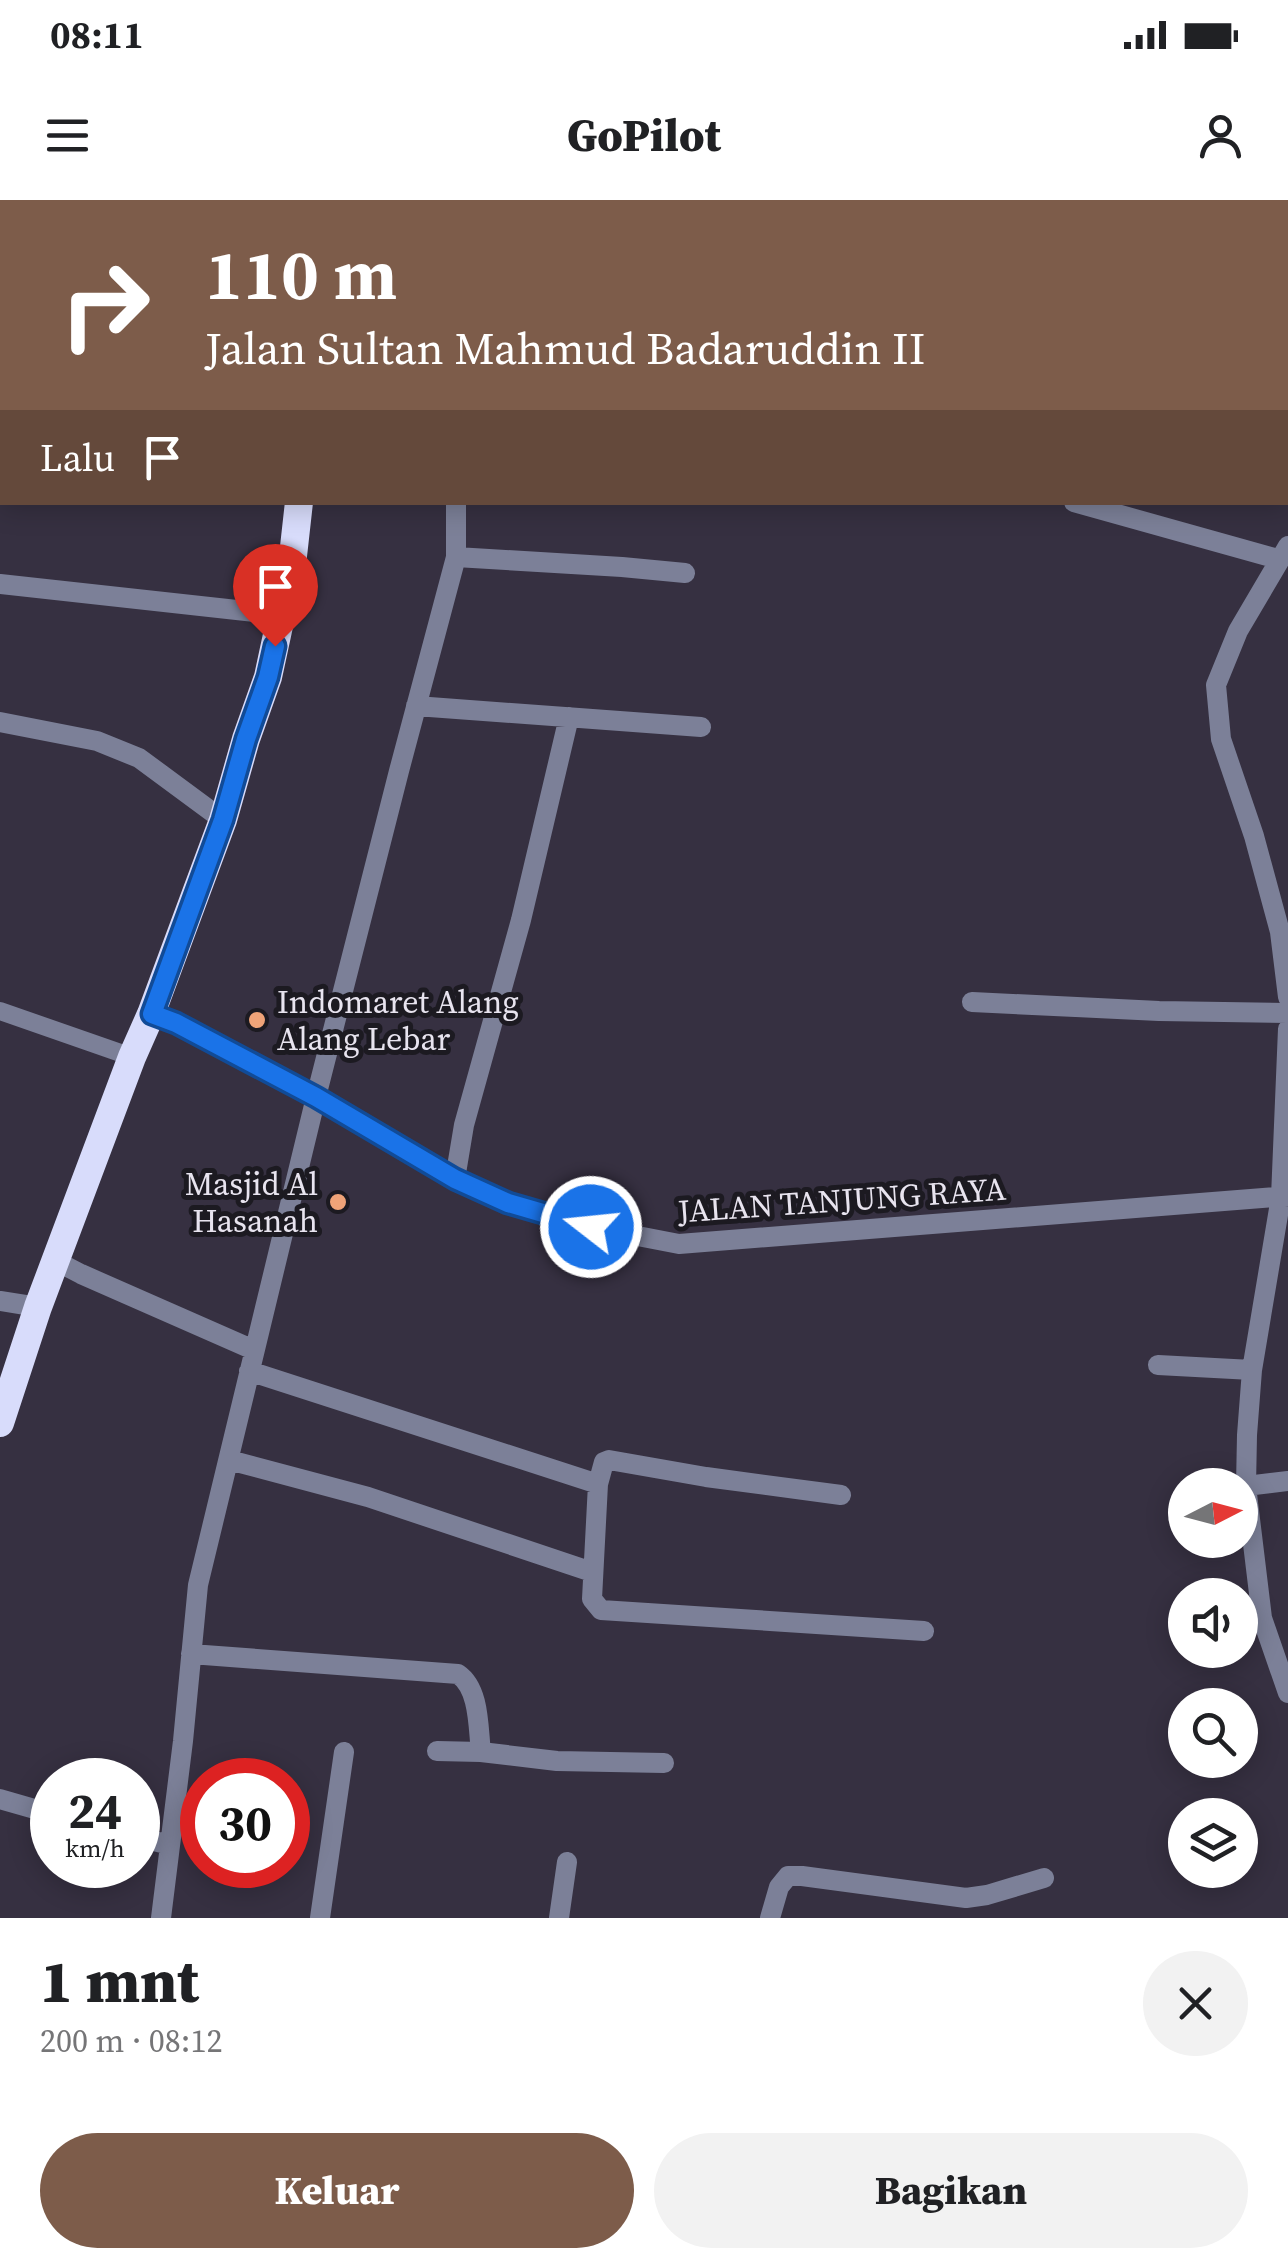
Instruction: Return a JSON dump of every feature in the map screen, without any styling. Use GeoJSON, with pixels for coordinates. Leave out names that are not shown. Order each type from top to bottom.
{"type":"FeatureCollection","features":[{"type":"Feature","properties":{"kind":"highway"},"geometry":{"type":"LineString","coordinates":[[0,1423],[38,1308],[223,820],[268,677],[292,565],[299,505]]}},
{"type":"Feature","properties":{"kind":"street"},"geometry":{"type":"LineString","coordinates":[[162,1918],[198,1584],[316,1097],[456,557],[456,505]]}},
{"type":"Feature","properties":{"kind":"street"},"geometry":{"type":"LineString","coordinates":[[1086,505],[1283,553],[1238,631],[1216,685],[1221,739],[1284,931],[1288,997]]}},
{"type":"Feature","properties":{"kind":"street"},"geometry":{"type":"LineString","coordinates":[[456,557],[685,573]]}},
{"type":"Feature","properties":{"kind":"street"},"geometry":{"type":"LineString","coordinates":[[0,584],[282,615]]}},
{"type":"Feature","properties":{"kind":"street"},"geometry":{"type":"LineString","coordinates":[[416,706],[702,726]]}},
{"type":"Feature","properties":{"kind":"street"},"geometry":{"type":"LineString","coordinates":[[455,1179],[464,1125],[521,920],[569,716]]}},
{"type":"Feature","properties":{"kind":"street"},"geometry":{"type":"LineString","coordinates":[[0,722],[98,741],[140,758],[223,820]]}},
{"type":"Feature","properties":{"kind":"street"},"geometry":{"type":"LineString","coordinates":[[972,1002],[1288,1013]]}},
{"type":"Feature","properties":{"kind":"street","name":"JALAN TANJUNG RAYA"},"geometry":{"type":"LineString","coordinates":[[152,1014],[316,1097],[455,1179],[508,1203],[574,1222],[679,1244],[1284,1197]]}},
{"type":"Feature","properties":{"kind":"street"},"geometry":{"type":"LineString","coordinates":[[1246,1468],[1252,1370],[1284,1197],[1288,1029]]}},
{"type":"Feature","properties":{"kind":"street"},"geometry":{"type":"LineString","coordinates":[[56,1261],[252,1360],[598,1484]]}},
{"type":"Feature","properties":{"kind":"street"},"geometry":{"type":"LineString","coordinates":[[0,1301],[38,1308]]}},
{"type":"Feature","properties":{"kind":"street"},"geometry":{"type":"LineString","coordinates":[[1158,1365],[1252,1370]]}},
{"type":"Feature","properties":{"kind":"street"},"geometry":{"type":"LineString","coordinates":[[228,1460],[368,1497],[592,1572]]}},
{"type":"Feature","properties":{"kind":"street"},"geometry":{"type":"LineString","coordinates":[[841,1494],[604,1462],[598,1484],[592,1599],[601,1610],[924,1631]]}},
{"type":"Feature","properties":{"kind":"street"},"geometry":{"type":"LineString","coordinates":[[1258,1485],[1288,1481]]}},
{"type":"Feature","properties":{"kind":"street"},"geometry":{"type":"LineString","coordinates":[[1255,1558],[1262,1618],[1288,1693]]}},
{"type":"Feature","properties":{"kind":"street"},"geometry":{"type":"LineString","coordinates":[[190,1654],[458,1674],[472,1689],[481,1752]]}},
{"type":"Feature","properties":{"kind":"street"},"geometry":{"type":"LineString","coordinates":[[437,1751],[556,1761],[664,1763]]}},
{"type":"Feature","properties":{"kind":"street"},"geometry":{"type":"LineString","coordinates":[[320,1918],[344,1752]]}},
{"type":"Feature","properties":{"kind":"street"},"geometry":{"type":"LineString","coordinates":[[0,1799],[30,1808]]}},
{"type":"Feature","properties":{"kind":"street"},"geometry":{"type":"LineString","coordinates":[[160,1843],[170,1846]]}},
{"type":"Feature","properties":{"kind":"street"},"geometry":{"type":"LineString","coordinates":[[559,1918],[567,1862]]}},
{"type":"Feature","properties":{"kind":"street"},"geometry":{"type":"LineString","coordinates":[[770,1918],[779,1886],[788,1876],[966,1898],[1044,1878]]}},
{"type":"Feature","properties":{"kind":"lane"},"geometry":{"type":"LineString","coordinates":[[0,1010],[132,1058]]}},
{"type":"Feature","properties":{"kind":"place","name":"Indomaret Alang Alang Lebar"},"geometry":{"type":"Point","coordinates":[257,1020]}},
{"type":"Feature","properties":{"kind":"place","name":"Masjid Al Hasanah"},"geometry":{"type":"Point","coordinates":[338,1202]}},
{"type":"Feature","properties":{"kind":"route"},"geometry":{"type":"LineString","coordinates":[[275,646],[223,820],[152,1014],[316,1097],[455,1179],[508,1203],[591,1227]]}}]}
